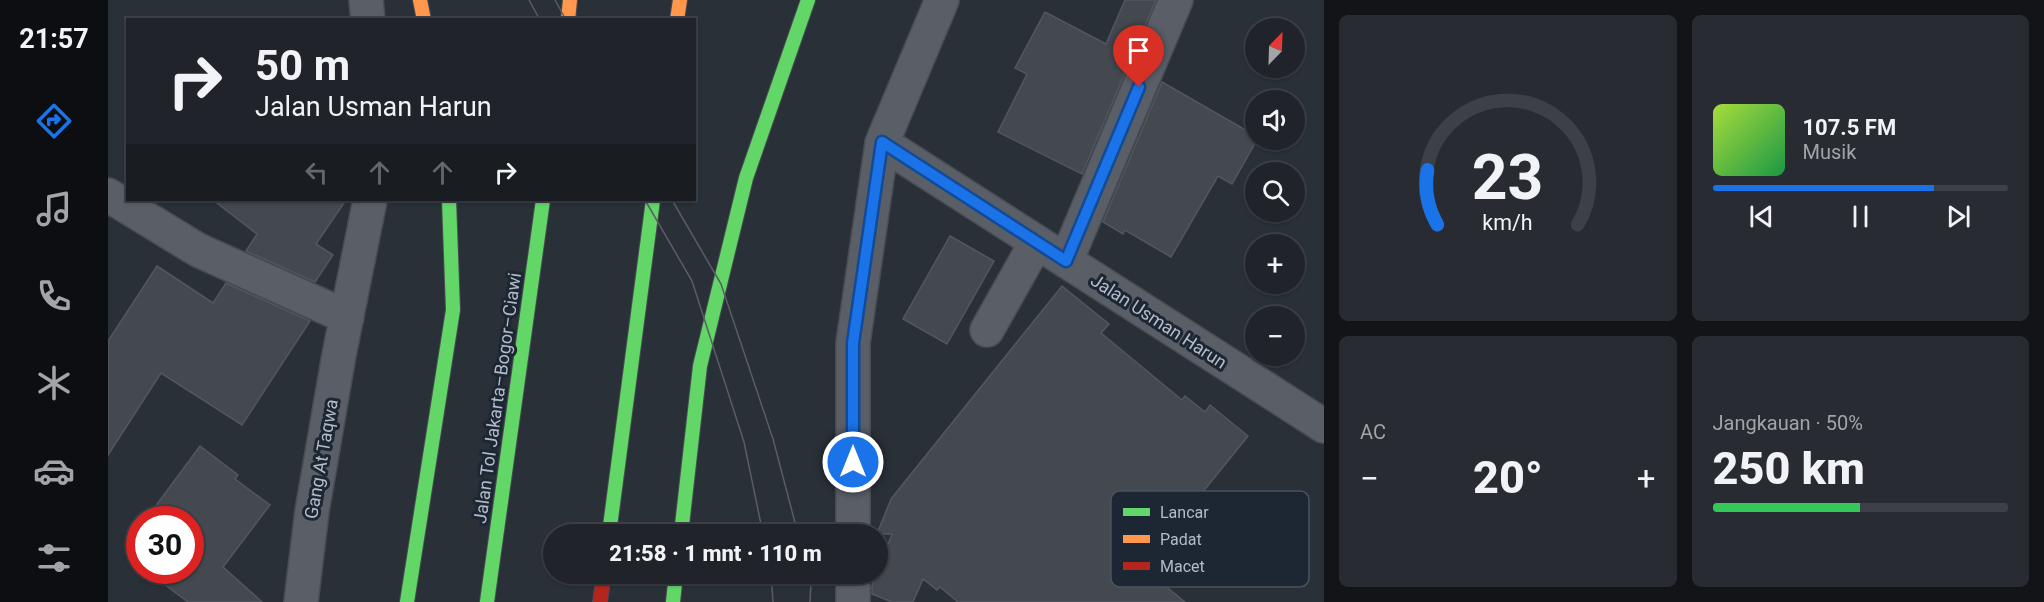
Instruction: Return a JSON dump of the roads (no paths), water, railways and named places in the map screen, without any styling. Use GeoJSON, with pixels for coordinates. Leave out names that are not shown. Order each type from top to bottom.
{"type":"FeatureCollection","features":[{"type":"Feature","properties":{"kind":"highway"},"geometry":{"type":"LineString","coordinates":[[420,0],[424,18]]}},
{"type":"Feature","properties":{"kind":"highway"},"geometry":{"type":"LineString","coordinates":[[568,18],[570,0]]}},
{"type":"Feature","properties":{"kind":"highway"},"geometry":{"type":"LineString","coordinates":[[677,18],[680,0]]}},
{"type":"Feature","properties":{"kind":"highway"},"geometry":{"type":"LineString","coordinates":[[682,524],[700,366],[746,178],[808,0]]}},
{"type":"Feature","properties":{"kind":"highway"},"geometry":{"type":"LineString","coordinates":[[407,602],[453,310],[449,201]]}},
{"type":"Feature","properties":{"kind":"highway","name":"Jalan Tol Jakarta–Bogor–Ciawi"},"geometry":{"type":"LineString","coordinates":[[487,602],[543,201]]}},
{"type":"Feature","properties":{"kind":"highway"},"geometry":{"type":"LineString","coordinates":[[610,524],[653,201]]}},
{"type":"Feature","properties":{"kind":"highway"},"geometry":{"type":"LineString","coordinates":[[600,602],[602,584]]}},
{"type":"Feature","properties":{"kind":"highway"},"geometry":{"type":"LineString","coordinates":[[673,602],[675,584]]}},
{"type":"Feature","properties":{"kind":"street"},"geometry":{"type":"LineString","coordinates":[[366,0],[368,18]]}},
{"type":"Feature","properties":{"kind":"street"},"geometry":{"type":"LineString","coordinates":[[853,524],[853,343],[882,142],[942,0]]}},
{"type":"Feature","properties":{"kind":"street"},"geometry":{"type":"LineString","coordinates":[[1066,261],[1176,0]]}},
{"type":"Feature","properties":{"kind":"street","name":"Jalan Usman Harun"},"geometry":{"type":"LineString","coordinates":[[882,142],[1324,426]]}},
{"type":"Feature","properties":{"kind":"street"},"geometry":{"type":"LineString","coordinates":[[108,195],[198,250],[347,317]]}},
{"type":"Feature","properties":{"kind":"street","name":"Gang At Taqwa"},"geometry":{"type":"LineString","coordinates":[[302,602],[312,511],[370,201]]}},
{"type":"Feature","properties":{"kind":"street"},"geometry":{"type":"LineString","coordinates":[[987,330],[1036,243]]}},
{"type":"Feature","properties":{"kind":"street"},"geometry":{"type":"LineString","coordinates":[[853,584],[853,602]]}},
{"type":"Feature","properties":{"kind":"tram line"},"geometry":{"type":"LineString","coordinates":[[529,0],[539,18]]}},
{"type":"Feature","properties":{"kind":"tram line"},"geometry":{"type":"LineString","coordinates":[[555,0],[565,18]]}},
{"type":"Feature","properties":{"kind":"tram line"},"geometry":{"type":"LineString","coordinates":[[646,201],[692,281],[744,442],[761,524]]}},
{"type":"Feature","properties":{"kind":"tram line"},"geometry":{"type":"LineString","coordinates":[[673,201],[721,284],[773,439],[795,524]]}},
{"type":"Feature","properties":{"kind":"tram line"},"geometry":{"type":"LineString","coordinates":[[772,584],[773,602]]}},
{"type":"Feature","properties":{"kind":"tram line"},"geometry":{"type":"LineString","coordinates":[[810,602],[811,584]]}}]}
